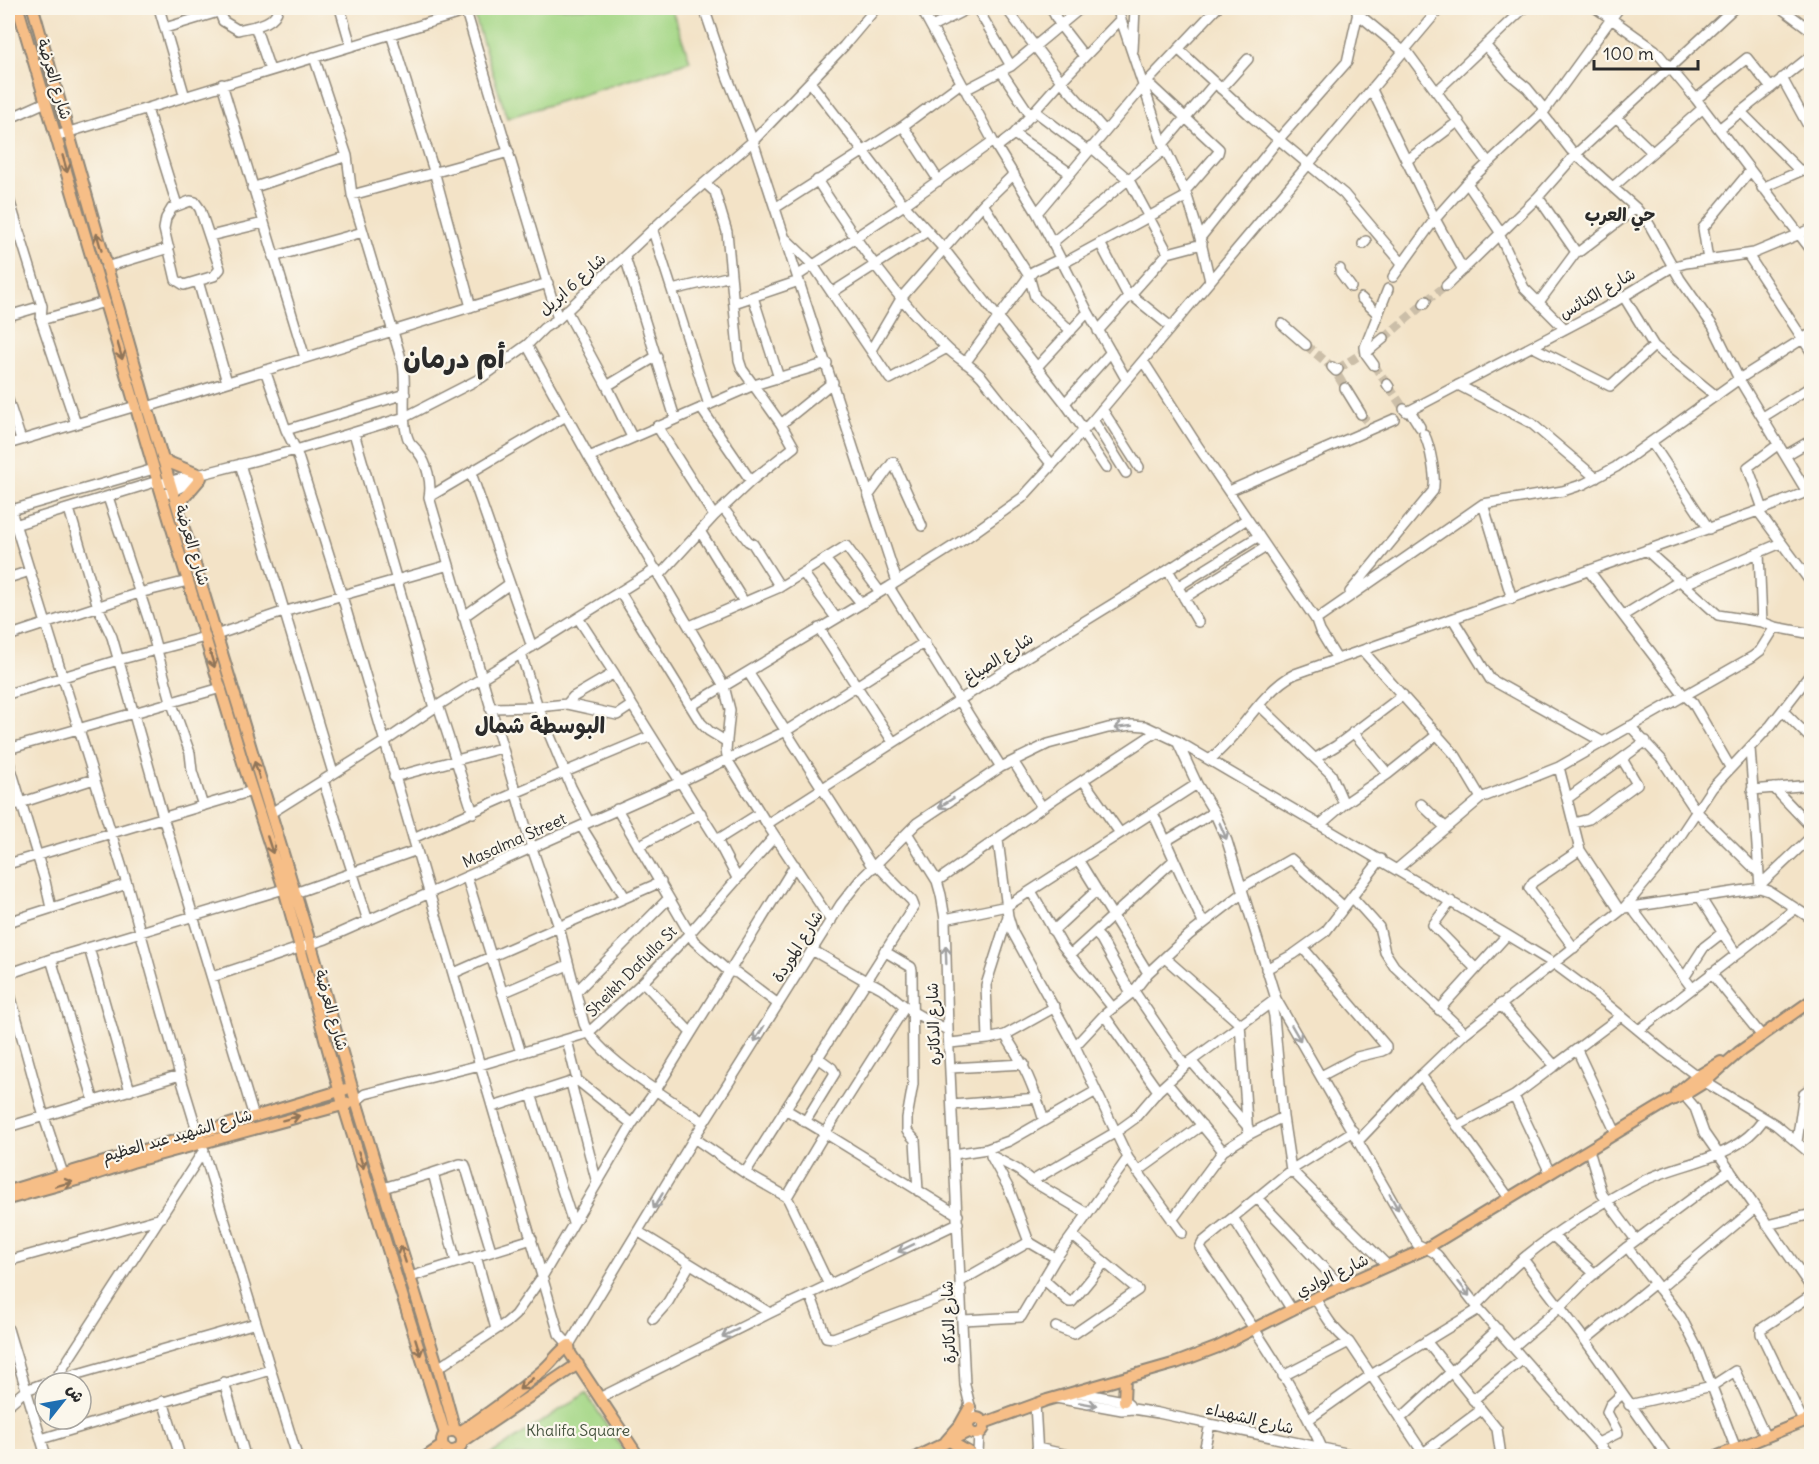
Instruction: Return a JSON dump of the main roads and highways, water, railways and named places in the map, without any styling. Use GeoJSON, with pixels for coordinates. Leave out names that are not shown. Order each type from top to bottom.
{"type":"FeatureCollection","features":[{"type":"Feature","properties":{"kind":"main road","name":"شارع العرضة"},"geometry":{"type":"LineString","coordinates":[[18,8],[46,102],[62,134],[106,267],[142,406],[154,469],[162,482],[173,492],[179,511],[221,688],[252,791],[311,945],[352,1088],[361,1098],[382,1188],[438,1368],[451,1442]]}},
{"type":"Feature","properties":{"kind":"main road","name":"شارع العرضة"},"geometry":{"type":"LineString","coordinates":[[33,8],[62,134],[105,302],[163,460],[162,496],[188,581],[210,636],[271,813],[289,891],[299,949],[343,1104],[429,1383],[451,1442]]}},
{"type":"Feature","properties":{"kind":"main road"},"geometry":{"type":"LineString","coordinates":[[163,460],[207,474],[184,498],[179,511]]}},
{"type":"Feature","properties":{"kind":"main road"},"geometry":{"type":"LineString","coordinates":[[1669,1101],[1812,1000]]}},
{"type":"Feature","properties":{"kind":"main road"},"geometry":{"type":"LineString","coordinates":[[1669,1101],[1684,1095],[1701,1079]]}},
{"type":"Feature","properties":{"kind":"main road","name":"شارع الشهيد عبد العظيم"},"geometry":{"type":"LineString","coordinates":[[201,1142],[254,1117],[352,1088]]}},
{"type":"Feature","properties":{"kind":"main road","name":"شارع الشهيد عبد العظيم"},"geometry":{"type":"LineString","coordinates":[[8,1200],[84,1173],[132,1162],[361,1098]]}},
{"type":"Feature","properties":{"kind":"main road","name":"شارع الوادي"},"geometry":{"type":"LineString","coordinates":[[918,1456],[1035,1404],[1198,1356],[1315,1298],[1425,1249],[1669,1101]]}},
{"type":"Feature","properties":{"kind":"main road","name":"شارع الشهيد عبد العظيم"},"geometry":{"type":"LineString","coordinates":[[8,1191],[63,1174],[84,1173]]}},
{"type":"Feature","properties":{"kind":"main road"},"geometry":{"type":"LineString","coordinates":[[451,1442],[513,1395],[568,1345],[570,1353],[638,1456]]}},
{"type":"Feature","properties":{"kind":"main road"},"geometry":{"type":"LineString","coordinates":[[427,1456],[578,1364]]}},
{"type":"Feature","properties":{"kind":"main road"},"geometry":{"type":"LineString","coordinates":[[1124,1401],[1125,1378]]}},
{"type":"Feature","properties":{"kind":"main road"},"geometry":{"type":"LineString","coordinates":[[429,1383],[441,1380]]}},
{"type":"Feature","properties":{"kind":"main road"},"geometry":{"type":"LineString","coordinates":[[973,1456],[946,1444],[972,1412],[968,1424],[977,1430]]}},
{"type":"Feature","properties":{"kind":"main road"},"geometry":{"type":"LineString","coordinates":[[1736,1453],[1765,1436],[1809,1421]]}},
{"type":"Feature","properties":{"kind":"main road"},"geometry":{"type":"LineString","coordinates":[[1718,1456],[1736,1453],[1809,1421]]}},
{"type":"Feature","properties":{"kind":"tunnel"},"geometry":{"type":"LineString","coordinates":[[1426,301],[1446,286]]}},
{"type":"Feature","properties":{"kind":"tunnel"},"geometry":{"type":"LineString","coordinates":[[1384,338],[1424,304]]}},
{"type":"Feature","properties":{"kind":"tunnel"},"geometry":{"type":"LineString","coordinates":[[1306,345],[1332,367]]}},
{"type":"Feature","properties":{"kind":"tunnel"},"geometry":{"type":"LineString","coordinates":[[1338,369],[1361,354]]}},
{"type":"Feature","properties":{"kind":"tunnel"},"geometry":{"type":"LineString","coordinates":[[1374,365],[1387,384]]}},
{"type":"Feature","properties":{"kind":"tunnel"},"geometry":{"type":"LineString","coordinates":[[1338,376],[1345,388]]}},
{"type":"Feature","properties":{"kind":"tunnel"},"geometry":{"type":"LineString","coordinates":[[1389,387],[1404,409]]}},
{"type":"Feature","properties":{"kind":"tunnel"},"geometry":{"type":"LineString","coordinates":[[1361,414],[1369,424]]}},
{"type":"Feature","properties":{"kind":"district","name":"حي العرب"},"geometry":{"type":"Point","coordinates":[1620,214]}},
{"type":"Feature","properties":{"kind":"district","name":"أم درمان"},"geometry":{"type":"Point","coordinates":[454,358]}},
{"type":"Feature","properties":{"kind":"district","name":"البوسطة شمال"},"geometry":{"type":"Point","coordinates":[540,725]}},
{"type":"Feature","properties":{"kind":"park label","name":"Khalifa Square"},"geometry":{"type":"Point","coordinates":[578,1430]}}]}
